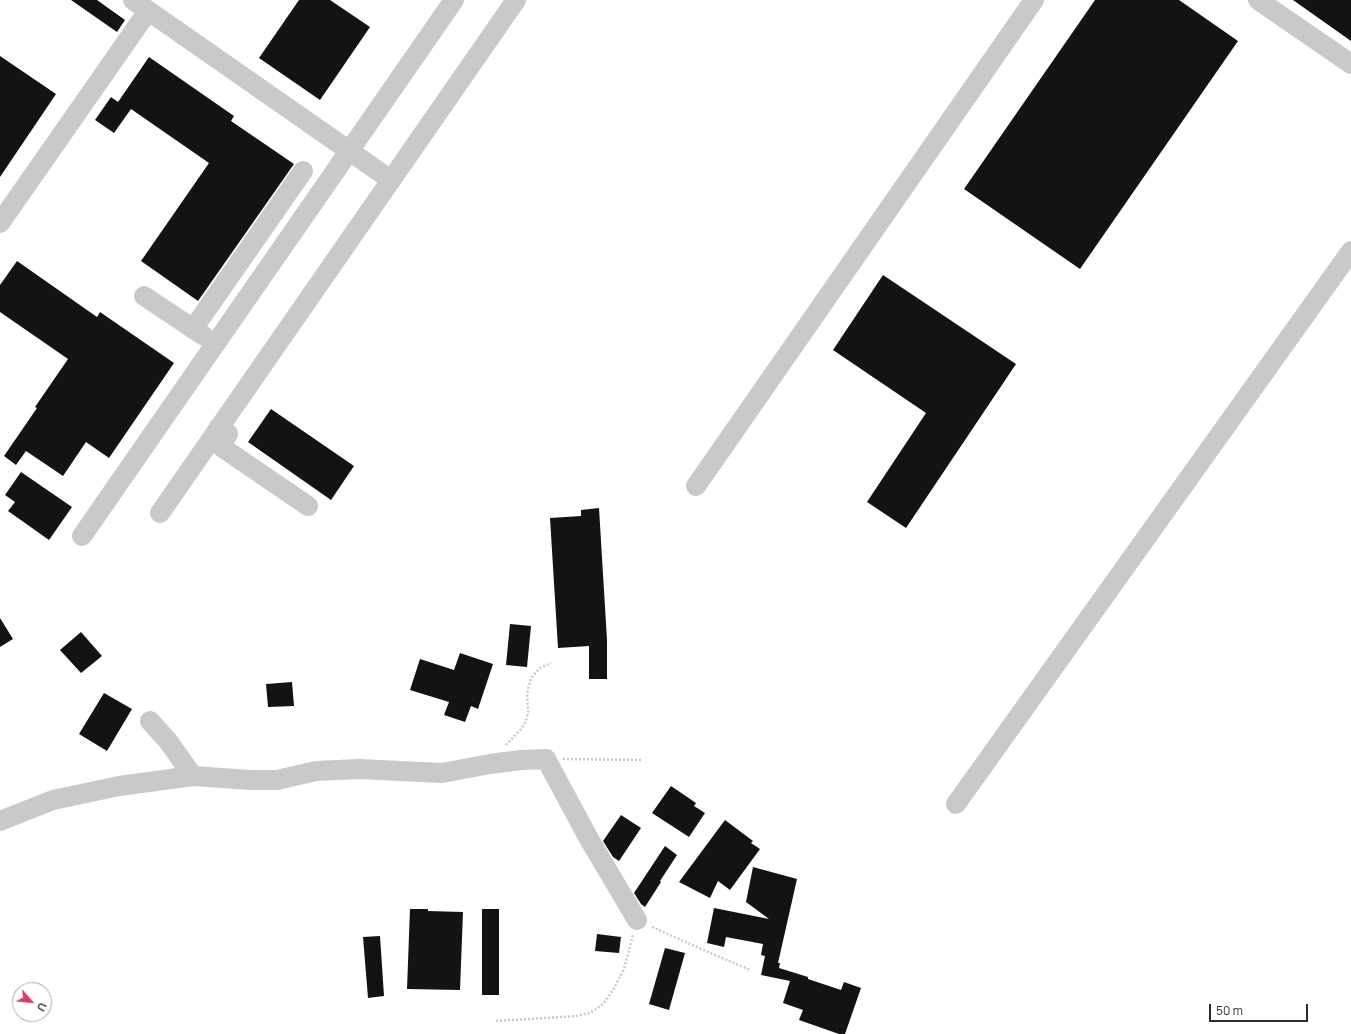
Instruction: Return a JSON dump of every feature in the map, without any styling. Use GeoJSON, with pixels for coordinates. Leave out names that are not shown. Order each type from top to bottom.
{"type":"FeatureCollection","features":[{"type":"Feature","properties":{"kind":"street"},"geometry":{"type":"LineString","coordinates":[[82,536],[454,0]]}},
{"type":"Feature","properties":{"kind":"street"},"geometry":{"type":"LineString","coordinates":[[160,513],[516,0]]}},
{"type":"Feature","properties":{"kind":"street"},"geometry":{"type":"LineString","coordinates":[[696,486],[1034,0]]}},
{"type":"Feature","properties":{"kind":"street"},"geometry":{"type":"LineString","coordinates":[[1258,0],[1351,64]]}},
{"type":"Feature","properties":{"kind":"street"},"geometry":{"type":"LineString","coordinates":[[0,223],[141,5],[391,180]]}},
{"type":"Feature","properties":{"kind":"street"},"geometry":{"type":"LineString","coordinates":[[193,329],[303,171]]}},
{"type":"Feature","properties":{"kind":"street"},"geometry":{"type":"LineString","coordinates":[[956,804],[1351,251]]}},
{"type":"Feature","properties":{"kind":"street"},"geometry":{"type":"LineString","coordinates":[[144,296],[215,344]]}},
{"type":"Feature","properties":{"kind":"street"},"geometry":{"type":"LineString","coordinates":[[219,427],[228,434],[222,446],[223,448],[308,506]]}},
{"type":"Feature","properties":{"kind":"street"},"geometry":{"type":"LineString","coordinates":[[150,721],[168,741],[193,776]]}},
{"type":"Feature","properties":{"kind":"street"},"geometry":{"type":"LineString","coordinates":[[0,821],[53,800],[119,786],[193,776],[250,780],[277,780],[316,771],[359,769],[442,773],[490,764],[521,760],[546,759],[589,839],[637,920]]}},
{"type":"Feature","properties":{"kind":"path"},"geometry":{"type":"LineString","coordinates":[[490,764],[497,754],[521,729],[526,721],[528,712],[527,693],[531,678],[540,668],[551,663]]}},
{"type":"Feature","properties":{"kind":"path"},"geometry":{"type":"LineString","coordinates":[[546,759],[643,760]]}},
{"type":"Feature","properties":{"kind":"path"},"geometry":{"type":"LineString","coordinates":[[496,1020],[576,1016],[590,1013],[603,1004],[613,990],[624,969],[637,920],[750,970]]}},
{"type":"Feature","properties":{"kind":"building"},"geometry":{"type":"Polygon","coordinates":[[[71,0],[97,0],[125,20],[117,32],[71,0]]]}},
{"type":"Feature","properties":{"kind":"building"},"geometry":{"type":"Polygon","coordinates":[[[299,0],[330,0],[370,27],[320,100],[259,58],[299,0]]]}},
{"type":"Feature","properties":{"kind":"building"},"geometry":{"type":"Polygon","coordinates":[[[1095,0],[1179,0],[1238,41],[1080,269],[964,189],[1095,0]]]}},
{"type":"Feature","properties":{"kind":"building"},"geometry":{"type":"Polygon","coordinates":[[[1293,0],[1351,0],[1351,41],[1293,0]]]}},
{"type":"Feature","properties":{"kind":"building"},"geometry":{"type":"Polygon","coordinates":[[[0,56],[56,94],[0,177],[0,56]]]}},
{"type":"Feature","properties":{"kind":"building"},"geometry":{"type":"Polygon","coordinates":[[[149,57],[234,116],[231,121],[294,164],[198,301],[141,261],[209,163],[131,109],[114,133],[95,120],[111,97],[118,102],[149,57]]]}},
{"type":"Feature","properties":{"kind":"building"},"geometry":{"type":"Polygon","coordinates":[[[17,261],[97,317],[100,312],[174,363],[109,458],[86,442],[63,476],[26,451],[16,465],[4,456],[68,359],[0,312],[0,285],[17,261]]]}},
{"type":"Feature","properties":{"kind":"building"},"geometry":{"type":"Polygon","coordinates":[[[883,275],[1016,364],[906,528],[867,502],[926,413],[833,350],[883,275]]]}},
{"type":"Feature","properties":{"kind":"building"},"geometry":{"type":"Polygon","coordinates":[[[271,409],[354,466],[331,500],[248,442],[271,409]]]}},
{"type":"Feature","properties":{"kind":"building"},"geometry":{"type":"Polygon","coordinates":[[[21,472],[72,507],[49,540],[8,511],[15,502],[5,495],[21,472]]]}},
{"type":"Feature","properties":{"kind":"building"},"geometry":{"type":"Polygon","coordinates":[[[599,508],[607,640],[607,679],[589,679],[589,646],[558,648],[550,518],[581,516],[581,510],[599,508]]]}},
{"type":"Feature","properties":{"kind":"building"},"geometry":{"type":"Polygon","coordinates":[[[0,618],[13,639],[0,647],[0,618]]]}},
{"type":"Feature","properties":{"kind":"building"},"geometry":{"type":"Polygon","coordinates":[[[510,624],[531,626],[527,667],[506,665],[510,624]]]}},
{"type":"Feature","properties":{"kind":"building"},"geometry":{"type":"Polygon","coordinates":[[[81,632],[102,656],[81,673],[60,650],[81,632]]]}},
{"type":"Feature","properties":{"kind":"building"},"geometry":{"type":"Polygon","coordinates":[[[460,653],[493,664],[478,709],[471,706],[465,722],[444,715],[449,702],[410,690],[420,659],[454,670],[460,653]]]}},
{"type":"Feature","properties":{"kind":"building"},"geometry":{"type":"Polygon","coordinates":[[[292,682],[294,706],[268,707],[266,684],[292,682]]]}},
{"type":"Feature","properties":{"kind":"building"},"geometry":{"type":"Polygon","coordinates":[[[104,693],[132,709],[107,751],[79,734],[104,693]]]}},
{"type":"Feature","properties":{"kind":"building"},"geometry":{"type":"Polygon","coordinates":[[[671,786],[696,803],[694,806],[705,813],[689,837],[652,813],[671,786]]]}},
{"type":"Feature","properties":{"kind":"building"},"geometry":{"type":"Polygon","coordinates":[[[621,815],[641,828],[619,861],[613,857],[603,841],[621,815]]]}},
{"type":"Feature","properties":{"kind":"building"},"geometry":{"type":"Polygon","coordinates":[[[725,820],[753,841],[751,843],[760,849],[730,890],[718,881],[710,898],[679,882],[725,820]]]}},
{"type":"Feature","properties":{"kind":"building"},"geometry":{"type":"Polygon","coordinates":[[[665,846],[677,855],[645,907],[641,904],[634,893],[665,846]]]}},
{"type":"Feature","properties":{"kind":"building"},"geometry":{"type":"Polygon","coordinates":[[[753,867],[797,879],[778,963],[780,963],[779,968],[808,977],[808,979],[841,990],[844,982],[861,988],[845,1034],[839,1034],[799,1020],[803,1010],[783,1003],[790,981],[761,975],[765,956],[761,955],[763,944],[726,937],[724,947],[707,943],[714,908],[769,919],[746,902],[753,867]]]}},
{"type":"Feature","properties":{"kind":"building"},"geometry":{"type":"Polygon","coordinates":[[[410,909],[463,912],[460,990],[407,989],[410,909]]]}},
{"type":"Feature","properties":{"kind":"building"},"geometry":{"type":"Polygon","coordinates":[[[482,909],[499,909],[499,995],[482,995],[482,909]]]}},
{"type":"Feature","properties":{"kind":"building"},"geometry":{"type":"Polygon","coordinates":[[[597,934],[621,937],[619,953],[595,951],[597,934]]]}},
{"type":"Feature","properties":{"kind":"building"},"geometry":{"type":"Polygon","coordinates":[[[380,936],[384,996],[368,998],[363,937],[380,936]]]}},
{"type":"Feature","properties":{"kind":"building"},"geometry":{"type":"Polygon","coordinates":[[[665,948],[685,953],[669,1010],[649,1004],[665,948]]]}}]}
